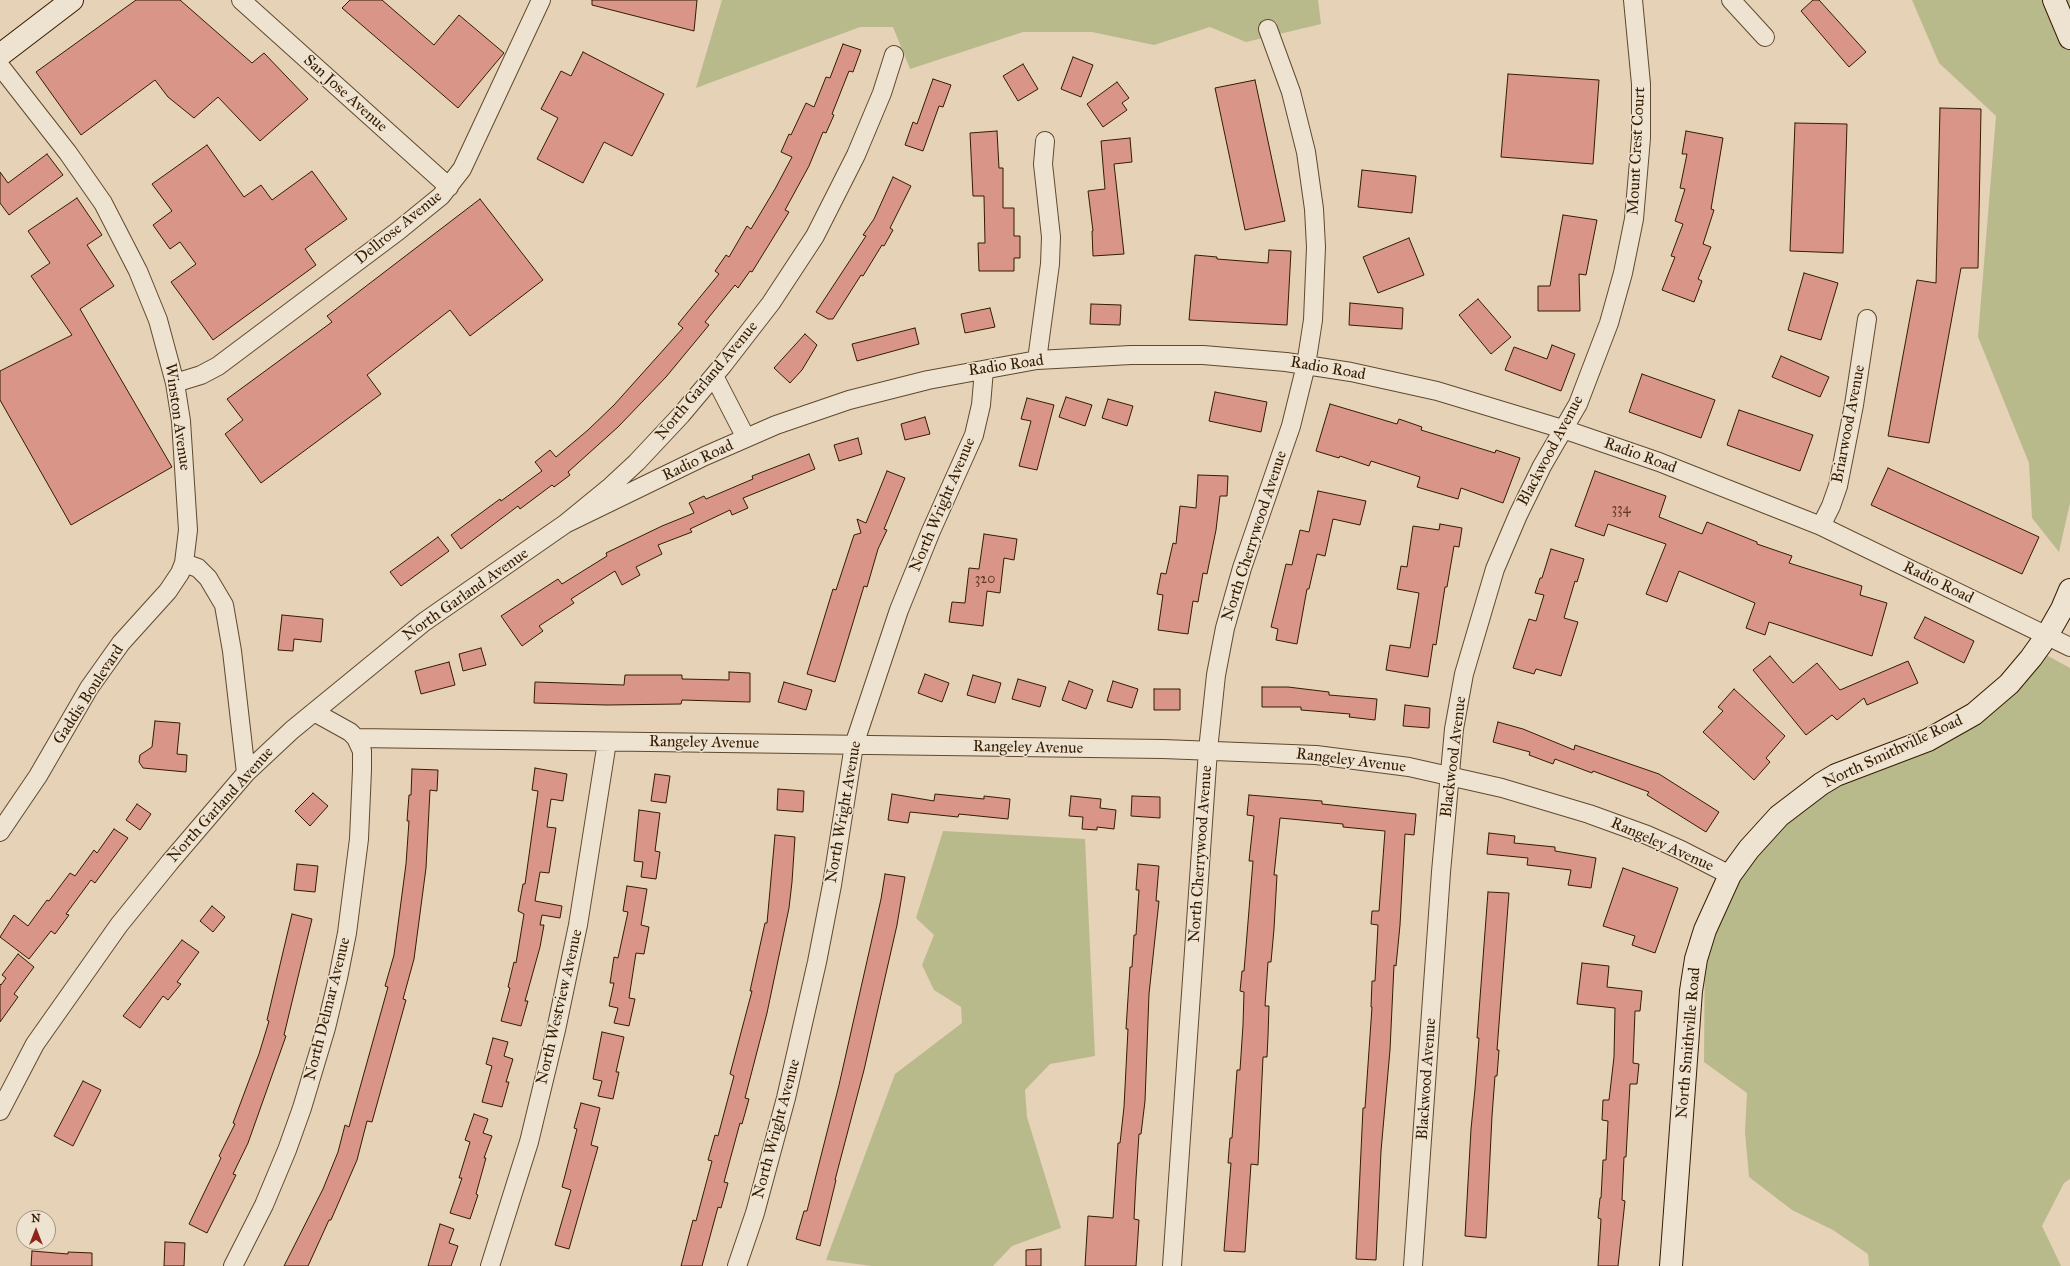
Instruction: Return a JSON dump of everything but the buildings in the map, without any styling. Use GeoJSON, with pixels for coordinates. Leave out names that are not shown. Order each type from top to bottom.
{"type":"FeatureCollection","features":[{"type":"Feature","properties":{"kind":"main road"},"geometry":{"type":"LineString","coordinates":[[0,55],[72,0]]}},
{"type":"Feature","properties":{"kind":"main road"},"geometry":{"type":"LineString","coordinates":[[2054,0],[2070,38]]}},
{"type":"Feature","properties":{"kind":"main road","name":"North Smithville Road"},"geometry":{"type":"LineString","coordinates":[[1671,1266],[1691,991],[1696,959],[1705,930],[1730,875],[1749,849],[1770,826],[1798,800],[1836,775],[1928,740],[1974,714],[2008,684],[2046,637],[2062,609],[2070,590]]}},
{"type":"Feature","properties":{"kind":"street","name":"San Jose Avenue"},"geometry":{"type":"LineString","coordinates":[[241,0],[448,187]]}},
{"type":"Feature","properties":{"kind":"street","name":"Dellrose Avenue"},"geometry":{"type":"LineString","coordinates":[[175,383],[201,376],[218,366],[398,231],[441,196],[462,170],[542,0]]}},
{"type":"Feature","properties":{"kind":"street","name":"Mount Crest Court"},"geometry":{"type":"LineString","coordinates":[[1622,278],[1634,219],[1641,138],[1641,84],[1633,0]]}},
{"type":"Feature","properties":{"kind":"street"},"geometry":{"type":"LineString","coordinates":[[1732,0],[1766,37]]}},
{"type":"Feature","properties":{"kind":"street","name":"North Cherrywood Avenue"},"geometry":{"type":"LineString","coordinates":[[1172,1266],[1208,750],[1216,675],[1225,628],[1242,568],[1291,426],[1306,365],[1313,320],[1316,282],[1316,247],[1306,152],[1291,92],[1268,29]]}},
{"type":"Feature","properties":{"kind":"street","name":"North Garland Avenue"},"geometry":{"type":"LineString","coordinates":[[0,1111],[35,1044],[119,925],[170,862],[246,773],[292,730],[424,622],[565,524],[637,462],[714,376],[772,303],[815,236],[856,155],[882,93],[894,55]]}},
{"type":"Feature","properties":{"kind":"street","name":"Winston Avenue"},"geometry":{"type":"LineString","coordinates":[[0,66],[68,153],[104,203],[138,271],[158,320],[175,383],[187,493],[188,533],[184,563]]}},
{"type":"Feature","properties":{"kind":"street"},"geometry":{"type":"LineString","coordinates":[[1037,360],[1050,264],[1051,244],[1043,164],[1045,141]]}},
{"type":"Feature","properties":{"kind":"street","name":"Blackwood Avenue"},"geometry":{"type":"LineString","coordinates":[[1413,1266],[1450,775],[1454,729],[1464,674],[1495,569],[1518,515],[1542,466],[1578,404],[1608,323],[1622,278]]}},
{"type":"Feature","properties":{"kind":"street","name":"Briarwood Avenue"},"geometry":{"type":"LineString","coordinates":[[1821,526],[1831,506],[1838,486],[1854,405],[1867,319]]}},
{"type":"Feature","properties":{"kind":"street","name":"Radio Road"},"geometry":{"type":"LineString","coordinates":[[565,524],[705,456],[746,438],[776,425],[849,400],[928,380],[1037,360],[1130,355],[1203,355],[1306,365],[1351,372],[1437,390],[1659,462],[1821,526],[2070,648]]}},
{"type":"Feature","properties":{"kind":"street","name":"North Wright Avenue"},"geometry":{"type":"LineString","coordinates":[[737,1266],[755,1213],[786,1098],[817,962],[832,884],[854,745],[899,610],[931,531],[974,435],[981,405],[984,370]]}},
{"type":"Feature","properties":{"kind":"street"},"geometry":{"type":"LineString","coordinates":[[714,376],[746,438]]}},
{"type":"Feature","properties":{"kind":"street"},"geometry":{"type":"LineString","coordinates":[[184,563],[198,568],[208,578],[224,605],[232,651],[246,773]]}},
{"type":"Feature","properties":{"kind":"street","name":"Gaddis Boulevard"},"geometry":{"type":"LineString","coordinates":[[0,832],[38,776],[89,688],[120,643],[168,591],[180,573],[184,563]]}},
{"type":"Feature","properties":{"kind":"street"},"geometry":{"type":"LineString","coordinates":[[314,712],[350,732],[356,738]]}},
{"type":"Feature","properties":{"kind":"street","name":"Rangeley Avenue"},"geometry":{"type":"LineString","coordinates":[[356,738],[1208,750],[1316,755],[1409,767],[1450,775],[1502,788],[1589,814],[1648,835],[1730,875]]}},
{"type":"Feature","properties":{"kind":"street","name":"North Delmar Avenue"},"geometry":{"type":"LineString","coordinates":[[233,1266],[264,1205],[289,1143],[326,1028],[347,933],[358,839],[362,751],[356,738]]}},
{"type":"Feature","properties":{"kind":"street","name":"North Westview Avenue"},"geometry":{"type":"LineString","coordinates":[[490,1266],[529,1142],[556,1030],[578,925],[608,742]]}},
{"type":"Feature","properties":{"kind":"green space"},"geometry":{"type":"Polygon","coordinates":[[[722,0],[1318,0],[1321,24],[1246,42],[1210,27],[1154,45],[1092,32],[1023,32],[910,69],[893,27],[860,27],[696,88],[722,0]]]}},
{"type":"Feature","properties":{"kind":"green space"},"geometry":{"type":"Polygon","coordinates":[[[1912,0],[2070,0],[2070,503],[2059,552],[2032,518],[2029,463],[1978,337],[1996,116],[1939,63],[1912,0]]]}},
{"type":"Feature","properties":{"kind":"green space"},"geometry":{"type":"Polygon","coordinates":[[[2037,650],[2070,668],[2070,1179],[2064,1183],[2042,1226],[2061,1266],[1869,1266],[1868,1254],[1833,1230],[1792,1210],[1749,1177],[1745,1132],[1747,1093],[1704,1062],[1705,930],[1779,816],[1928,740],[2037,650]]]}},
{"type":"Feature","properties":{"kind":"green space"},"geometry":{"type":"Polygon","coordinates":[[[943,831],[1085,839],[1095,1056],[1050,1064],[1025,1090],[1027,1117],[1061,1228],[1012,1246],[993,1266],[872,1266],[826,1260],[895,1074],[962,1023],[961,1007],[934,990],[922,965],[934,935],[916,918],[943,831]]]}}]}
